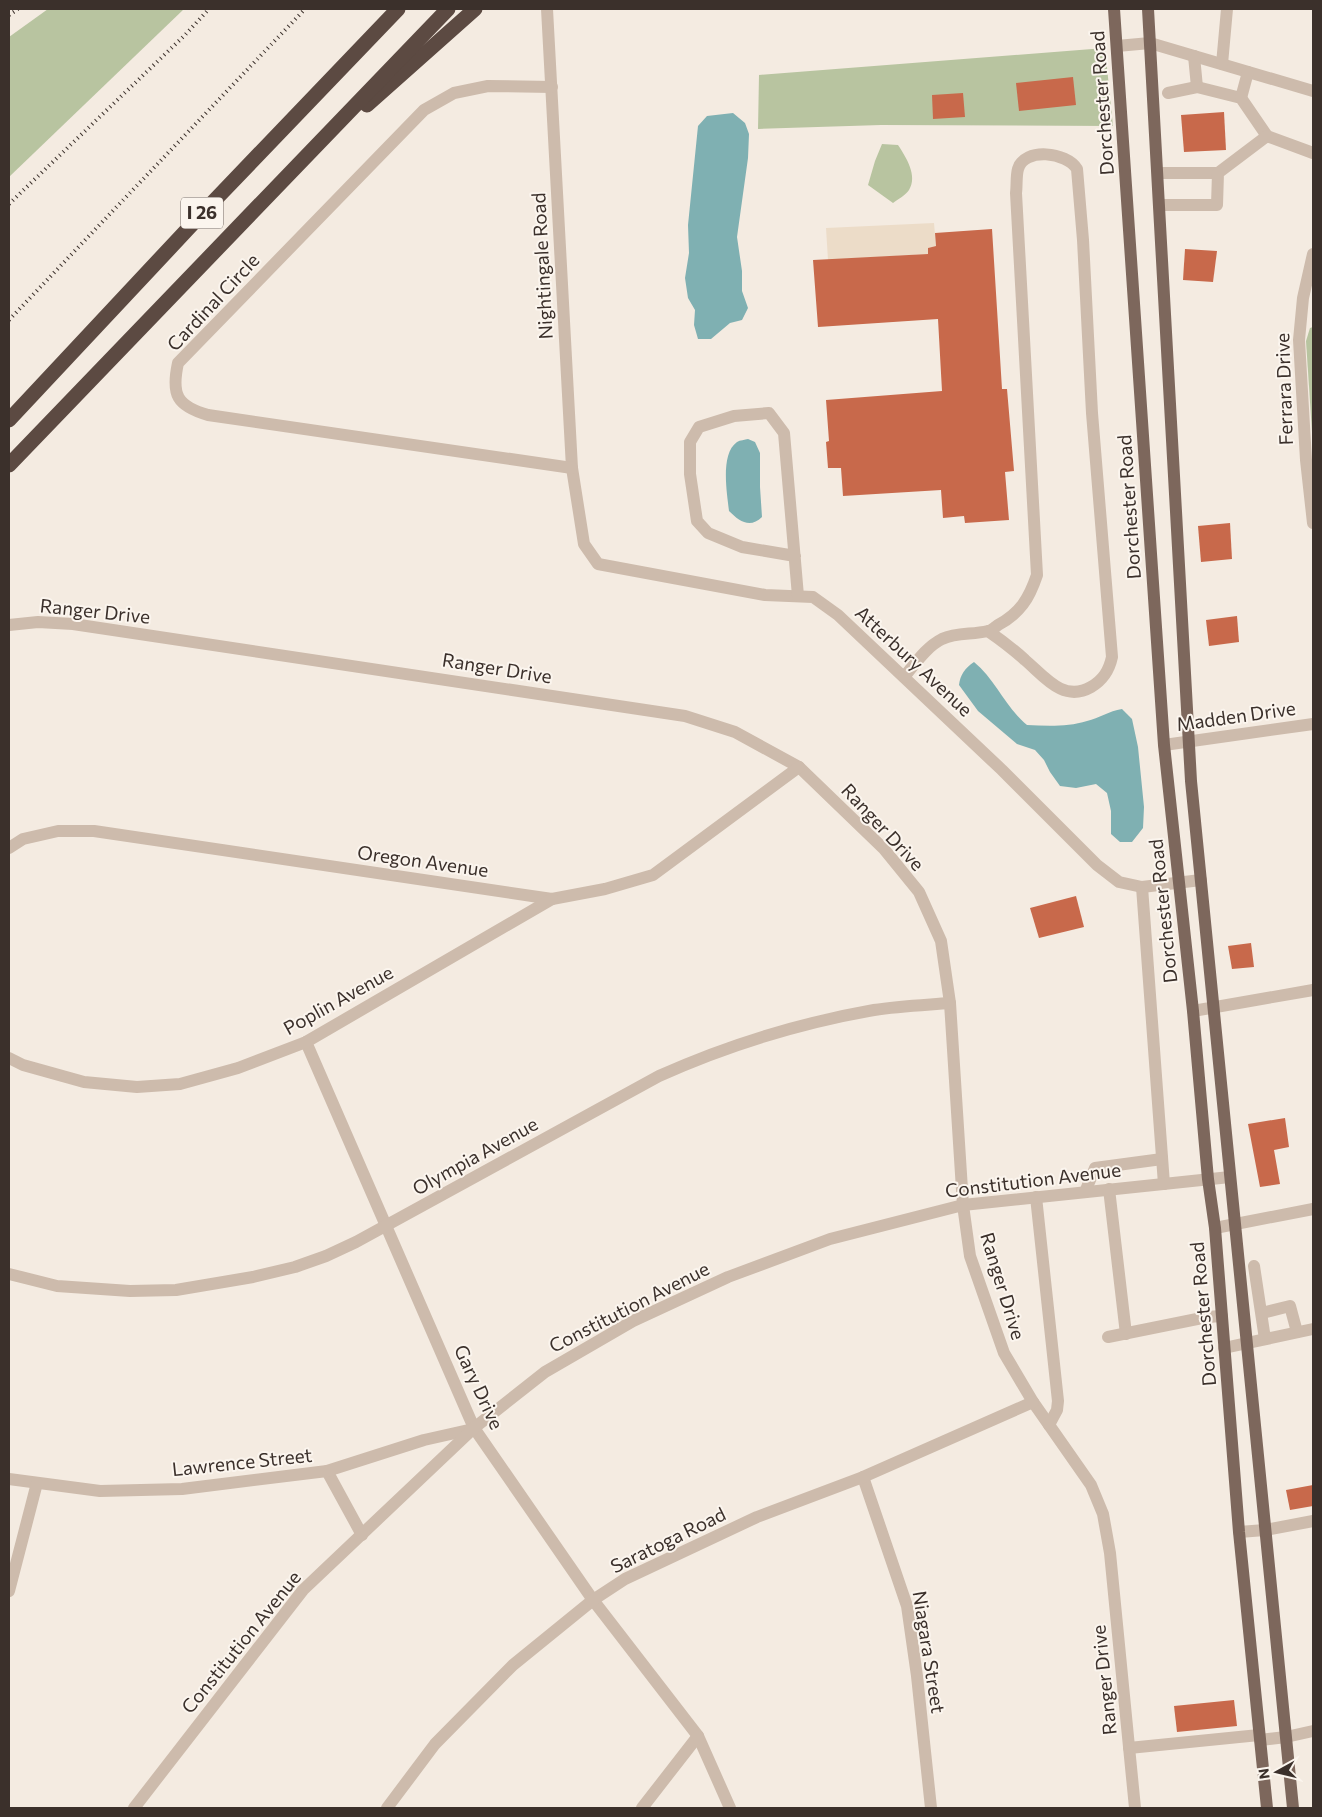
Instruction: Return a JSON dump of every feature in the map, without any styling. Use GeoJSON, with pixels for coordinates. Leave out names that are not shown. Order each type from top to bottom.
{"type":"FeatureCollection","features":[{"type":"Feature","properties":{"kind":"highway","name":"I 26"},"geometry":{"type":"LineString","coordinates":[[9,420],[213,202],[398,9]]}},
{"type":"Feature","properties":{"kind":"highway","name":"I 26"},"geometry":{"type":"LineString","coordinates":[[9,465],[448,9]]}},
{"type":"Feature","properties":{"kind":"highway"},"geometry":{"type":"LineString","coordinates":[[275,188],[475,9]]}},
{"type":"Feature","properties":{"kind":"main road","name":"Dorchester Road"},"geometry":{"type":"LineString","coordinates":[[1114,9],[1164,745],[1193,1011],[1222,1316],[1239,1532],[1267,1808]]}},
{"type":"Feature","properties":{"kind":"main road"},"geometry":{"type":"LineString","coordinates":[[1148,9],[1191,781],[1293,1808]]}},
{"type":"Feature","properties":{"kind":"street","name":"Nightingale Road"},"geometry":{"type":"LineString","coordinates":[[547,9],[572,468],[581,521]]}},
{"type":"Feature","properties":{"kind":"street"},"geometry":{"type":"LineString","coordinates":[[1222,64],[1227,9]]}},
{"type":"Feature","properties":{"kind":"street"},"geometry":{"type":"LineString","coordinates":[[1117,46],[1150,43],[1313,91]]}},
{"type":"Feature","properties":{"kind":"street"},"geometry":{"type":"LineString","coordinates":[[1194,56],[1197,87]]}},
{"type":"Feature","properties":{"kind":"street"},"geometry":{"type":"LineString","coordinates":[[1241,98],[1248,72]]}},
{"type":"Feature","properties":{"kind":"street","name":"Cardinal Circle"},"geometry":{"type":"LineString","coordinates":[[552,88],[488,86],[454,93],[424,110],[178,364],[174,380],[177,395],[190,409],[208,414],[572,468]]}},
{"type":"Feature","properties":{"kind":"street"},"geometry":{"type":"LineString","coordinates":[[1168,93],[1197,87],[1241,98],[1267,136],[1313,154]]}},
{"type":"Feature","properties":{"kind":"street"},"geometry":{"type":"LineString","coordinates":[[1158,172],[1218,173],[1267,136]]}},
{"type":"Feature","properties":{"kind":"street"},"geometry":{"type":"LineString","coordinates":[[904,678],[924,654],[941,640],[957,634],[988,631],[1008,620],[1022,607],[1032,590],[1037,575],[1017,185],[1018,168],[1025,160],[1033,155],[1058,155],[1069,160],[1077,169],[1083,240],[1092,413],[1112,657],[1109,670],[1097,683],[1087,689],[1079,692],[1068,692],[1047,682],[1019,654],[988,631]]}},
{"type":"Feature","properties":{"kind":"street"},"geometry":{"type":"LineString","coordinates":[[1159,205],[1217,205],[1218,173]]}},
{"type":"Feature","properties":{"kind":"street","name":"Ferrara Drive"},"geometry":{"type":"LineString","coordinates":[[1313,254],[1308,301],[1300,340],[1306,460],[1313,523]]}},
{"type":"Feature","properties":{"kind":"street"},"geometry":{"type":"LineString","coordinates":[[795,556],[742,547],[708,533],[697,521],[690,474],[690,442],[699,427],[734,416],[770,414],[784,433],[795,556],[798,596]]}},
{"type":"Feature","properties":{"kind":"street","name":"Atterbury Avenue"},"geometry":{"type":"LineString","coordinates":[[581,521],[584,544],[598,564],[765,595],[813,597],[838,615],[1002,770],[1097,865],[1119,882],[1142,887],[1201,880]]}},
{"type":"Feature","properties":{"kind":"street","name":"Ranger Drive"},"geometry":{"type":"LineString","coordinates":[[9,625],[38,622],[73,624],[684,716],[735,732],[799,767],[884,849],[918,892],[941,941],[950,1003],[963,1205],[970,1256],[1004,1353],[1033,1402],[1091,1485],[1103,1514],[1110,1553],[1135,1808]]}},
{"type":"Feature","properties":{"kind":"street","name":"Madden Drive"},"geometry":{"type":"LineString","coordinates":[[1164,745],[1313,724]]}},
{"type":"Feature","properties":{"kind":"street","name":"Oregon Avenue"},"geometry":{"type":"LineString","coordinates":[[9,848],[23,839],[58,831],[94,831],[552,899],[605,889],[653,875],[799,767]]}},
{"type":"Feature","properties":{"kind":"street"},"geometry":{"type":"LineString","coordinates":[[1142,887],[1164,1184]]}},
{"type":"Feature","properties":{"kind":"street","name":"Poplin Avenue"},"geometry":{"type":"LineString","coordinates":[[9,1058],[23,1065],[84,1082],[137,1087],[180,1084],[218,1074],[306,1042],[552,899]]}},
{"type":"Feature","properties":{"kind":"street"},"geometry":{"type":"LineString","coordinates":[[1193,1011],[1313,990]]}},
{"type":"Feature","properties":{"kind":"street","name":"Olympia Avenue"},"geometry":{"type":"LineString","coordinates":[[9,1274],[57,1286],[130,1291],[176,1290],[254,1277],[295,1267],[326,1256],[387,1225],[659,1076],[694,1060],[736,1045],[799,1027],[875,1010],[950,1003]]}},
{"type":"Feature","properties":{"kind":"street","name":"Gary Drive"},"geometry":{"type":"LineString","coordinates":[[306,1042],[474,1428],[593,1600],[698,1736],[730,1808]]}},
{"type":"Feature","properties":{"kind":"street"},"geometry":{"type":"LineString","coordinates":[[1085,1192],[1095,1168],[1162,1159]]}},
{"type":"Feature","properties":{"kind":"street","name":"Constitution Avenue"},"geometry":{"type":"LineString","coordinates":[[134,1808],[303,1590],[474,1428],[544,1372],[633,1321],[728,1277],[830,1239],[963,1205],[1230,1177]]}},
{"type":"Feature","properties":{"kind":"street"},"geometry":{"type":"LineString","coordinates":[[1109,1189],[1126,1334]]}},
{"type":"Feature","properties":{"kind":"street"},"geometry":{"type":"LineString","coordinates":[[1036,1197],[1058,1401],[1057,1410],[1049,1425]]}},
{"type":"Feature","properties":{"kind":"street"},"geometry":{"type":"LineString","coordinates":[[1214,1228],[1313,1209]]}},
{"type":"Feature","properties":{"kind":"street"},"geometry":{"type":"LineString","coordinates":[[1254,1266],[1265,1339]]}},
{"type":"Feature","properties":{"kind":"street"},"geometry":{"type":"LineString","coordinates":[[1262,1312],[1290,1306],[1297,1332]]}},
{"type":"Feature","properties":{"kind":"street"},"geometry":{"type":"LineString","coordinates":[[1108,1337],[1207,1317],[1222,1316]]}},
{"type":"Feature","properties":{"kind":"street"},"geometry":{"type":"LineString","coordinates":[[1224,1348],[1313,1329]]}},
{"type":"Feature","properties":{"kind":"street","name":"Saratoga Road"},"geometry":{"type":"LineString","coordinates":[[387,1808],[435,1744],[513,1665],[593,1600],[625,1579],[757,1517],[863,1477],[1033,1402]]}},
{"type":"Feature","properties":{"kind":"street","name":"Lawrence Street"},"geometry":{"type":"LineString","coordinates":[[9,1479],[100,1491],[182,1489],[327,1471],[424,1440],[474,1428]]}},
{"type":"Feature","properties":{"kind":"street"},"geometry":{"type":"LineString","coordinates":[[327,1471],[362,1535]]}},
{"type":"Feature","properties":{"kind":"street","name":"Niagara Street"},"geometry":{"type":"LineString","coordinates":[[863,1477],[906,1606],[917,1676],[931,1808]]}},
{"type":"Feature","properties":{"kind":"street"},"geometry":{"type":"LineString","coordinates":[[9,1591],[37,1483]]}},
{"type":"Feature","properties":{"kind":"street"},"geometry":{"type":"LineString","coordinates":[[1239,1532],[1265,1530],[1313,1521]]}},
{"type":"Feature","properties":{"kind":"street"},"geometry":{"type":"LineString","coordinates":[[1129,1748],[1286,1737],[1313,1731]]}},
{"type":"Feature","properties":{"kind":"street"},"geometry":{"type":"LineString","coordinates":[[642,1808],[698,1736]]}},
{"type":"Feature","properties":{"kind":"green space"},"geometry":{"type":"Polygon","coordinates":[[[48,9],[184,9],[9,177],[9,37],[48,9]]]}},
{"type":"Feature","properties":{"kind":"green space"},"geometry":{"type":"Polygon","coordinates":[[[1105,48],[1113,126],[881,125],[758,129],[759,75],[1105,48]]]}},
{"type":"Feature","properties":{"kind":"green space"},"geometry":{"type":"Polygon","coordinates":[[[882,144],[898,145],[912,173],[909,190],[893,203],[868,185],[882,144]]]}},
{"type":"Feature","properties":{"kind":"green space"},"geometry":{"type":"Polygon","coordinates":[[[1313,327],[1313,447],[1306,341],[1310,328],[1313,327]]]}},
{"type":"Feature","properties":{"kind":"shaded area"},"geometry":{"type":"Polygon","coordinates":[[[934,223],[936,246],[928,248],[928,254],[828,260],[826,228],[934,223]]]}},
{"type":"Feature","properties":{"kind":"water"},"geometry":{"type":"Polygon","coordinates":[[[733,113],[745,123],[749,134],[748,158],[737,237],[742,271],[742,291],[748,308],[742,320],[730,323],[711,339],[698,339],[694,325],[695,310],[688,298],[685,278],[689,253],[688,225],[698,126],[707,116],[733,113]]]}},
{"type":"Feature","properties":{"kind":"water"},"geometry":{"type":"Polygon","coordinates":[[[748,439],[755,442],[760,453],[762,517],[753,523],[737,518],[729,511],[726,484],[728,455],[738,441],[748,439]]]}},
{"type":"Feature","properties":{"kind":"water"},"geometry":{"type":"Polygon","coordinates":[[[974,662],[982,669],[1019,718],[1027,725],[1050,726],[1080,723],[1122,709],[1132,719],[1138,747],[1144,807],[1143,828],[1132,842],[1120,842],[1111,834],[1111,811],[1107,793],[1096,784],[1076,788],[1060,786],[1044,760],[1035,750],[1017,744],[978,711],[959,685],[960,678],[974,662]]]}},
{"type":"Feature","properties":{"kind":"building"},"geometry":{"type":"Polygon","coordinates":[[[1073,77],[1076,105],[1019,111],[1016,83],[1073,77]]]}},
{"type":"Feature","properties":{"kind":"building"},"geometry":{"type":"Polygon","coordinates":[[[963,93],[965,117],[933,119],[932,95],[963,93]]]}},
{"type":"Feature","properties":{"kind":"building"},"geometry":{"type":"Polygon","coordinates":[[[1224,112],[1226,150],[1184,152],[1181,115],[1224,112]]]}},
{"type":"Feature","properties":{"kind":"building"},"geometry":{"type":"Polygon","coordinates":[[[992,229],[1002,389],[1007,389],[1014,471],[1005,472],[1009,520],[965,523],[964,516],[943,518],[941,490],[843,496],[841,468],[828,468],[826,442],[829,441],[826,400],[942,391],[938,319],[818,327],[813,260],[928,254],[928,248],[936,246],[935,233],[992,229]]]}},
{"type":"Feature","properties":{"kind":"building"},"geometry":{"type":"Polygon","coordinates":[[[1185,249],[1217,251],[1213,282],[1183,280],[1185,249]]]}},
{"type":"Feature","properties":{"kind":"building"},"geometry":{"type":"Polygon","coordinates":[[[1230,523],[1232,559],[1201,562],[1198,526],[1230,523]]]}},
{"type":"Feature","properties":{"kind":"building"},"geometry":{"type":"Polygon","coordinates":[[[1237,616],[1239,642],[1209,646],[1206,620],[1237,616]]]}},
{"type":"Feature","properties":{"kind":"building"},"geometry":{"type":"Polygon","coordinates":[[[1076,896],[1084,927],[1039,938],[1030,908],[1076,896]]]}},
{"type":"Feature","properties":{"kind":"building"},"geometry":{"type":"Polygon","coordinates":[[[1251,943],[1254,967],[1232,969],[1228,946],[1251,943]]]}},
{"type":"Feature","properties":{"kind":"building"},"geometry":{"type":"Polygon","coordinates":[[[1285,1118],[1289,1147],[1274,1150],[1280,1184],[1260,1187],[1248,1124],[1285,1118]]]}},
{"type":"Feature","properties":{"kind":"building"},"geometry":{"type":"Polygon","coordinates":[[[1313,1485],[1313,1506],[1290,1510],[1286,1490],[1313,1485]]]}},
{"type":"Feature","properties":{"kind":"building"},"geometry":{"type":"Polygon","coordinates":[[[1234,1700],[1237,1726],[1177,1732],[1174,1706],[1234,1700]]]}},
{"type":"Feature","properties":{"kind":"railway"},"geometry":{"type":"LineString","coordinates":[[9,15],[18,9]]}},
{"type":"Feature","properties":{"kind":"railway"},"geometry":{"type":"LineString","coordinates":[[9,204],[185,35],[209,9]]}},
{"type":"Feature","properties":{"kind":"railway"},"geometry":{"type":"LineString","coordinates":[[9,320],[305,9]]}}]}
